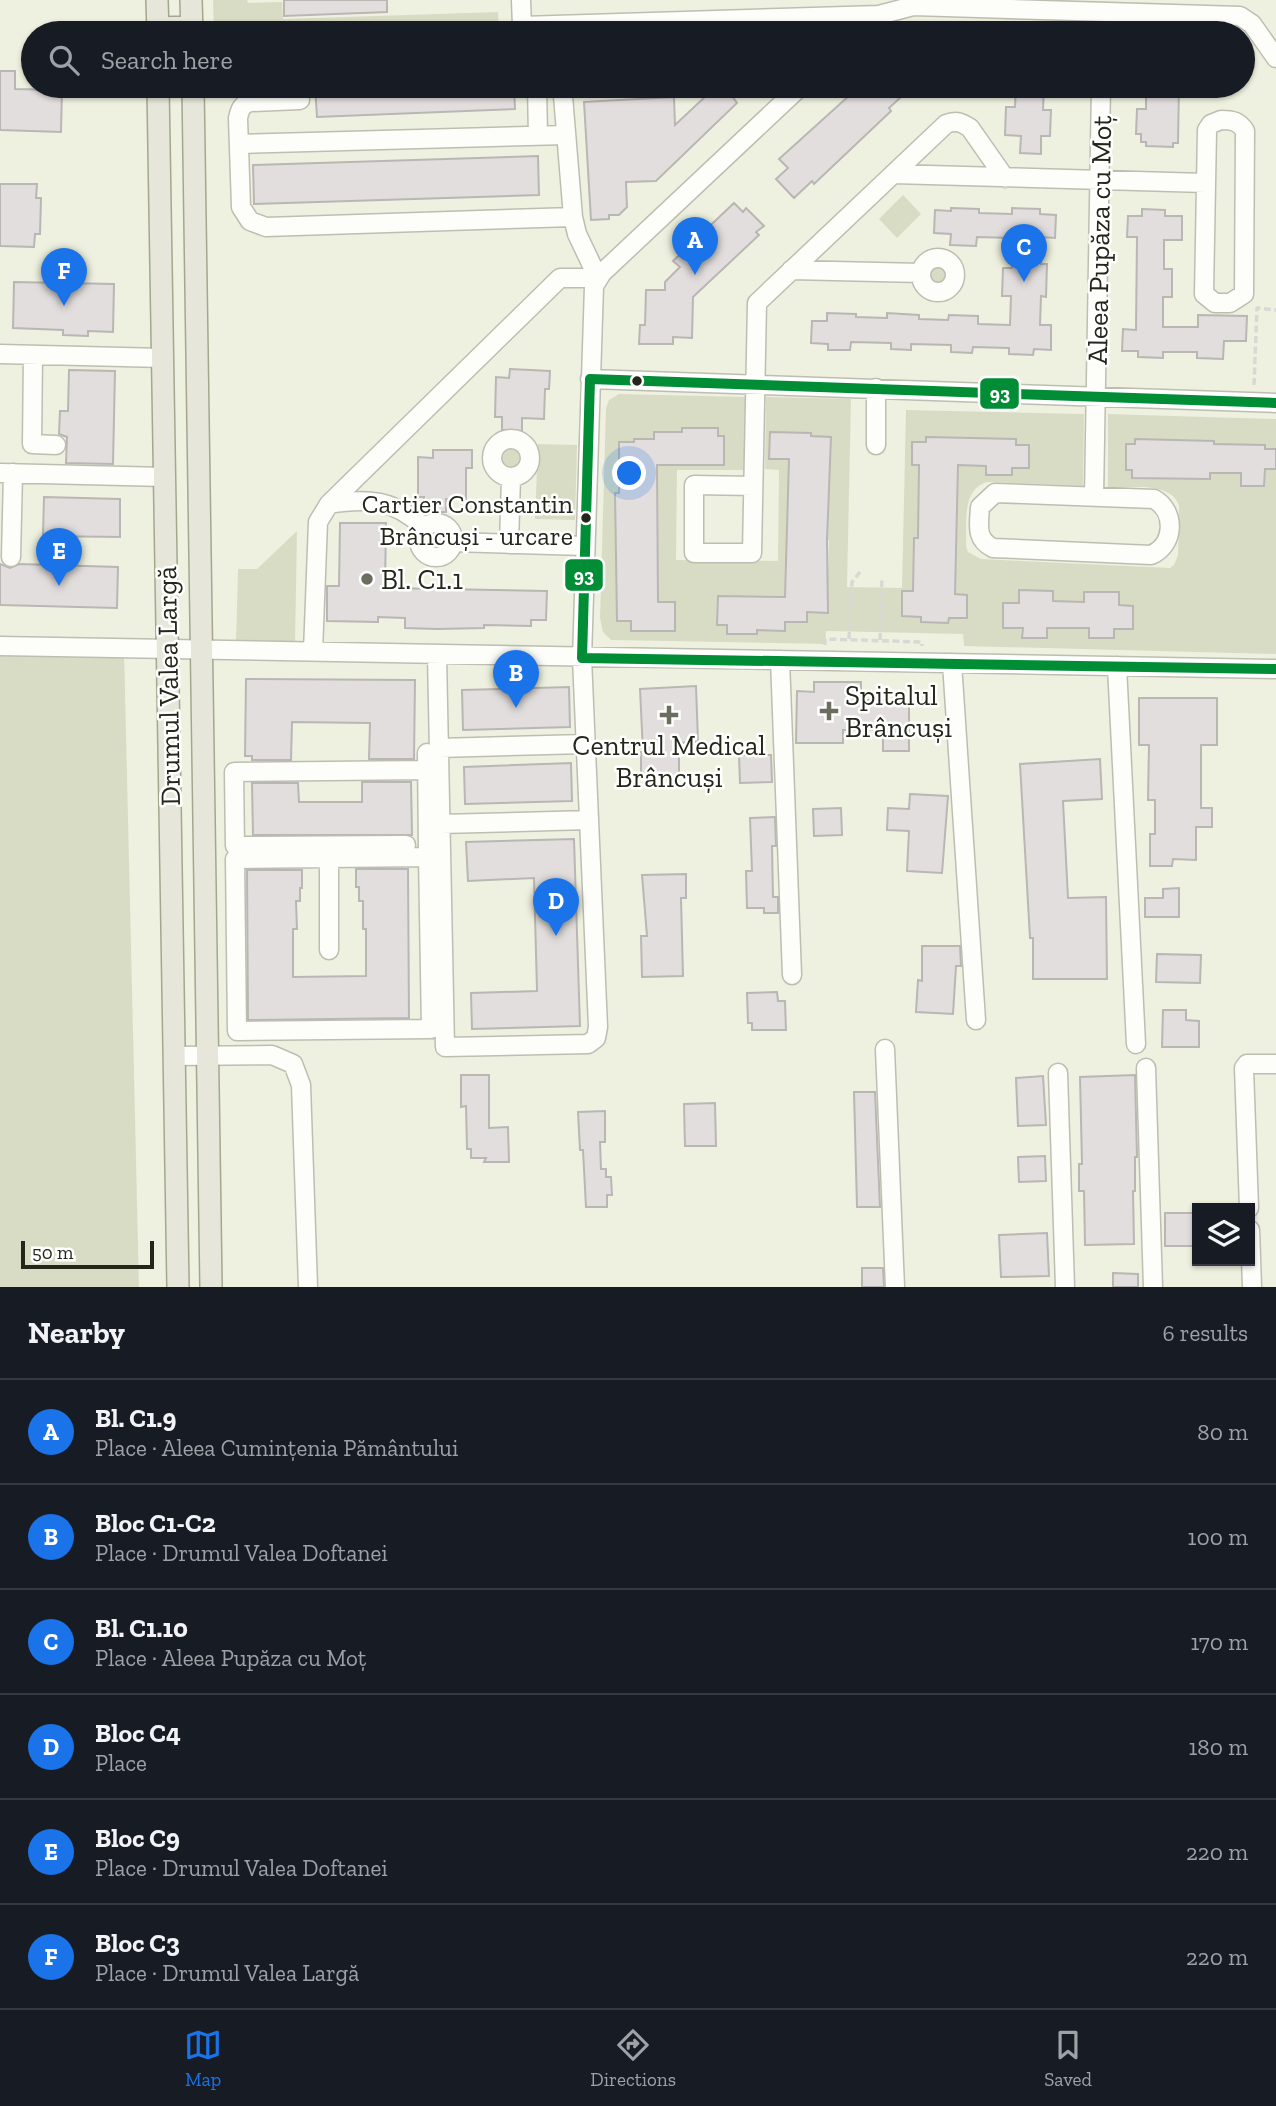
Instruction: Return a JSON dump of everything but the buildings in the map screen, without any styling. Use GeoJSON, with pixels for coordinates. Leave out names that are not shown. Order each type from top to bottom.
{"type":"FeatureCollection","features":[{"type":"Feature","properties":{"kind":"main road"},"geometry":{"type":"LineString","coordinates":[[157,0],[158,21]]}},
{"type":"Feature","properties":{"kind":"main road"},"geometry":{"type":"LineString","coordinates":[[191,0],[192,21]]}},
{"type":"Feature","properties":{"kind":"main road","name":"Drumul Valea Largă"},"geometry":{"type":"LineString","coordinates":[[158,98],[178,1287]]}},
{"type":"Feature","properties":{"kind":"main road","name":"Drumul Valea Largă"},"geometry":{"type":"LineString","coordinates":[[192,98],[211,1287]]}},
{"type":"Feature","properties":{"kind":"street"},"geometry":{"type":"LineString","coordinates":[[522,0],[522,21]]}},
{"type":"Feature","properties":{"kind":"street"},"geometry":{"type":"LineString","coordinates":[[684,21],[879,15],[913,6],[1240,16],[1248,21]]}},
{"type":"Feature","properties":{"kind":"street"},"geometry":{"type":"LineString","coordinates":[[1101,12],[1101,21]]}},
{"type":"Feature","properties":{"kind":"street"},"geometry":{"type":"LineString","coordinates":[[872,21],[879,15]]}},
{"type":"Feature","properties":{"kind":"street"},"geometry":{"type":"LineString","coordinates":[[1255,28],[1276,58]]}},
{"type":"Feature","properties":{"kind":"street"},"geometry":{"type":"LineString","coordinates":[[537,98],[538,136]]}},
{"type":"Feature","properties":{"kind":"street"},"geometry":{"type":"LineString","coordinates":[[563,98],[573,217],[577,234],[598,278]]}},
{"type":"Feature","properties":{"kind":"street"},"geometry":{"type":"LineString","coordinates":[[431,655],[439,748],[445,1047],[588,1044],[596,1038],[598,1027],[582,658],[593,294],[598,278],[788,98]]}},
{"type":"Feature","properties":{"kind":"street","name":"Aleea Pupăza cu Moț"},"geometry":{"type":"LineString","coordinates":[[1094,497],[1101,98]]}},
{"type":"Feature","properties":{"kind":"street"},"geometry":{"type":"LineString","coordinates":[[300,100],[244,104],[238,118],[241,207],[250,221],[257,226],[573,217]]}},
{"type":"Feature","properties":{"kind":"street"},"geometry":{"type":"LineString","coordinates":[[1221,120],[1232,120],[1242,125],[1245,131],[1244,294],[1230,303],[1215,303],[1204,294],[1205,183],[1206,130],[1211,124],[1221,120]]}},
{"type":"Feature","properties":{"kind":"street"},"geometry":{"type":"LineString","coordinates":[[753,486],[694,485],[694,553],[752,553],[757,303],[946,124],[962,122],[970,128],[1005,178]]}},
{"type":"Feature","properties":{"kind":"street"},"geometry":{"type":"LineString","coordinates":[[239,144],[566,135]]}},
{"type":"Feature","properties":{"kind":"street"},"geometry":{"type":"LineString","coordinates":[[893,174],[1205,183]]}},
{"type":"Feature","properties":{"kind":"street"},"geometry":{"type":"LineString","coordinates":[[791,270],[921,273]]}},
{"type":"Feature","properties":{"kind":"street"},"geometry":{"type":"LineString","coordinates":[[313,652],[318,522],[329,504],[560,278],[598,278]]}},
{"type":"Feature","properties":{"kind":"street"},"geometry":{"type":"LineString","coordinates":[[0,354],[163,358]]}},
{"type":"Feature","properties":{"kind":"street"},"geometry":{"type":"LineString","coordinates":[[33,355],[32,444],[56,445]]}},
{"type":"Feature","properties":{"kind":"street"},"geometry":{"type":"LineString","coordinates":[[590,379],[1276,402]]}},
{"type":"Feature","properties":{"kind":"street"},"geometry":{"type":"LineString","coordinates":[[876,388],[876,445]]}},
{"type":"Feature","properties":{"kind":"street"},"geometry":{"type":"LineString","coordinates":[[11,556],[7,473],[165,477]]}},
{"type":"Feature","properties":{"kind":"street"},"geometry":{"type":"LineString","coordinates":[[509,544],[511,477]]}},
{"type":"Feature","properties":{"kind":"street"},"geometry":{"type":"LineString","coordinates":[[995,493],[1094,497],[1154,499],[1163,504],[1169,514],[1168,543],[1161,551],[1152,555],[993,548],[985,544],[979,536],[980,507],[995,493]]}},
{"type":"Feature","properties":{"kind":"street"},"geometry":{"type":"LineString","coordinates":[[329,504],[357,499],[387,505],[402,511],[423,527]]}},
{"type":"Feature","properties":{"kind":"street"},"geometry":{"type":"LineString","coordinates":[[433,522],[443,524],[451,531],[453,542],[449,552],[439,557],[423,552],[418,537],[423,527],[433,522]]}},
{"type":"Feature","properties":{"kind":"street"},"geometry":{"type":"LineString","coordinates":[[453,542],[585,546]]}},
{"type":"Feature","properties":{"kind":"street"},"geometry":{"type":"LineString","coordinates":[[0,646],[1276,669]]}},
{"type":"Feature","properties":{"kind":"street"},"geometry":{"type":"LineString","coordinates":[[428,851],[329,859],[235,859],[237,1031],[431,1029],[427,770],[431,655]]}},
{"type":"Feature","properties":{"kind":"street"},"geometry":{"type":"LineString","coordinates":[[780,660],[792,975]]}},
{"type":"Feature","properties":{"kind":"street"},"geometry":{"type":"LineString","coordinates":[[953,663],[976,1020]]}},
{"type":"Feature","properties":{"kind":"street"},"geometry":{"type":"LineString","coordinates":[[1117,666],[1136,1044]]}},
{"type":"Feature","properties":{"kind":"street"},"geometry":{"type":"LineString","coordinates":[[439,748],[585,744]]}},
{"type":"Feature","properties":{"kind":"street"},"geometry":{"type":"LineString","coordinates":[[427,770],[234,772],[235,846],[428,851]]}},
{"type":"Feature","properties":{"kind":"street"},"geometry":{"type":"LineString","coordinates":[[441,824],[589,820]]}},
{"type":"Feature","properties":{"kind":"street"},"geometry":{"type":"LineString","coordinates":[[329,859],[329,950]]}},
{"type":"Feature","properties":{"kind":"street"},"geometry":{"type":"LineString","coordinates":[[886,1049],[895,1287]]}},
{"type":"Feature","properties":{"kind":"street"},"geometry":{"type":"LineString","coordinates":[[174,1056],[272,1055],[293,1064],[301,1085],[308,1287]]}},
{"type":"Feature","properties":{"kind":"street"},"geometry":{"type":"LineString","coordinates":[[1249,1203],[1244,1068],[1247,1064],[1276,1064]]}},
{"type":"Feature","properties":{"kind":"street"},"geometry":{"type":"LineString","coordinates":[[1146,1068],[1153,1287]]}},
{"type":"Feature","properties":{"kind":"street"},"geometry":{"type":"LineString","coordinates":[[1058,1073],[1065,1287]]}},
{"type":"Feature","properties":{"kind":"street"},"geometry":{"type":"LineString","coordinates":[[1251,1266],[1252,1287]]}},
{"type":"Feature","properties":{"kind":"path"},"geometry":{"type":"LineString","coordinates":[[1253,400],[1257,309],[1276,310]]}},
{"type":"Feature","properties":{"kind":"path"},"geometry":{"type":"LineString","coordinates":[[849,639],[852,582],[860,572]]}},
{"type":"Feature","properties":{"kind":"path"},"geometry":{"type":"LineString","coordinates":[[880,640],[882,577]]}},
{"type":"Feature","properties":{"kind":"green space"},"geometry":{"type":"Polygon","coordinates":[[[213,0],[282,2],[283,19],[498,12],[498,21],[214,21],[213,0]]]}},
{"type":"Feature","properties":{"kind":"green space"},"geometry":{"type":"Polygon","coordinates":[[[903,195],[921,214],[897,238],[879,219],[903,195]]]}},
{"type":"Feature","properties":{"kind":"green space"},"geometry":{"type":"Polygon","coordinates":[[[934,265],[942,265],[948,275],[942,285],[934,285],[928,279],[928,271],[934,265]]]}},
{"type":"Feature","properties":{"kind":"green space"},"geometry":{"type":"Polygon","coordinates":[[[619,394],[746,397],[745,470],[677,470],[676,560],[778,561],[779,470],[765,469],[766,397],[851,399],[847,587],[902,588],[906,410],[1084,414],[1083,486],[987,482],[979,486],[973,492],[967,509],[968,552],[981,559],[1170,568],[1178,555],[1179,506],[1175,498],[1159,489],[1108,488],[1108,414],[1276,419],[1276,449],[1265,449],[1265,445],[1214,444],[1214,441],[1136,439],[1135,444],[1126,445],[1126,469],[1210,479],[1210,473],[1241,468],[1241,486],[1264,486],[1265,469],[1276,469],[1276,654],[964,646],[963,634],[826,631],[825,644],[611,640],[603,632],[600,618],[606,408],[609,400],[619,394]],[[654,432],[654,439],[619,442],[619,474],[626,493],[615,493],[617,621],[631,621],[632,631],[675,630],[675,602],[658,602],[657,465],[724,465],[724,436],[683,436],[654,432]],[[770,432],[769,459],[789,459],[785,597],[718,596],[717,624],[727,625],[727,634],[757,634],[757,626],[767,631],[784,631],[785,622],[807,612],[827,612],[828,586],[815,585],[815,570],[828,570],[829,540],[818,540],[830,469],[830,437],[811,436],[811,433],[770,432]],[[926,437],[926,442],[912,442],[912,465],[925,465],[919,502],[922,538],[914,538],[914,565],[919,591],[902,591],[902,616],[921,617],[921,622],[948,623],[949,618],[967,618],[967,595],[950,594],[956,568],[958,491],[947,465],[986,466],[986,475],[1012,468],[1029,468],[1029,445],[1016,445],[1015,439],[926,437]],[[1020,590],[1022,637],[1047,638],[1047,628],[1089,628],[1089,638],[1114,638],[1114,629],[1133,629],[1133,606],[1119,605],[1119,592],[1084,592],[1084,602],[1053,601],[1053,591],[1020,590]]]}},
{"type":"Feature","properties":{"kind":"green space"},"geometry":{"type":"Polygon","coordinates":[[[538,444],[577,445],[575,520],[535,519],[538,444]]]}},
{"type":"Feature","properties":{"kind":"green space"},"geometry":{"type":"Polygon","coordinates":[[[511,447],[519,450],[522,458],[519,466],[511,469],[503,466],[500,458],[503,450],[511,447]]]}},
{"type":"Feature","properties":{"kind":"green space"},"geometry":{"type":"Polygon","coordinates":[[[297,531],[295,644],[236,642],[238,569],[257,569],[297,531]]]}},
{"type":"Feature","properties":{"kind":"green space"},"geometry":{"type":"Polygon","coordinates":[[[0,644],[124,648],[139,1287],[0,1287],[0,644]]]}},
{"type":"Feature","properties":{"kind":"transit line","name":"93"},"geometry":{"type":"LineString","coordinates":[[1276,403],[590,379],[582,658],[1276,669]]}},
{"type":"Feature","properties":{"kind":"place","name":"Bl. C1.9"},"geometry":{"type":"Point","coordinates":[695,275]}},
{"type":"Feature","properties":{"kind":"place","name":"Bl. C1.10"},"geometry":{"type":"Point","coordinates":[1024,282]}},
{"type":"Feature","properties":{"kind":"place","name":"Bloc C3"},"geometry":{"type":"Point","coordinates":[64,306]}},
{"type":"Feature","properties":{"kind":"place","name":"Cartier Constantin Brâncuși - urcare"},"geometry":{"type":"Point","coordinates":[586,518]}},
{"type":"Feature","properties":{"kind":"place","name":"Bl. C1.1"},"geometry":{"type":"Point","coordinates":[367,579]}},
{"type":"Feature","properties":{"kind":"place","name":"Bloc C9"},"geometry":{"type":"Point","coordinates":[59,586]}},
{"type":"Feature","properties":{"kind":"place","name":"Bloc C1-C2"},"geometry":{"type":"Point","coordinates":[516,708]}},
{"type":"Feature","properties":{"kind":"place","name":"Spitalul Brâncuși"},"geometry":{"type":"Point","coordinates":[829,711]}},
{"type":"Feature","properties":{"kind":"place","name":"Centrul Medical Brâncuși"},"geometry":{"type":"Point","coordinates":[669,715]}},
{"type":"Feature","properties":{"kind":"place","name":"Bloc C4"},"geometry":{"type":"Point","coordinates":[556,936]}}]}
